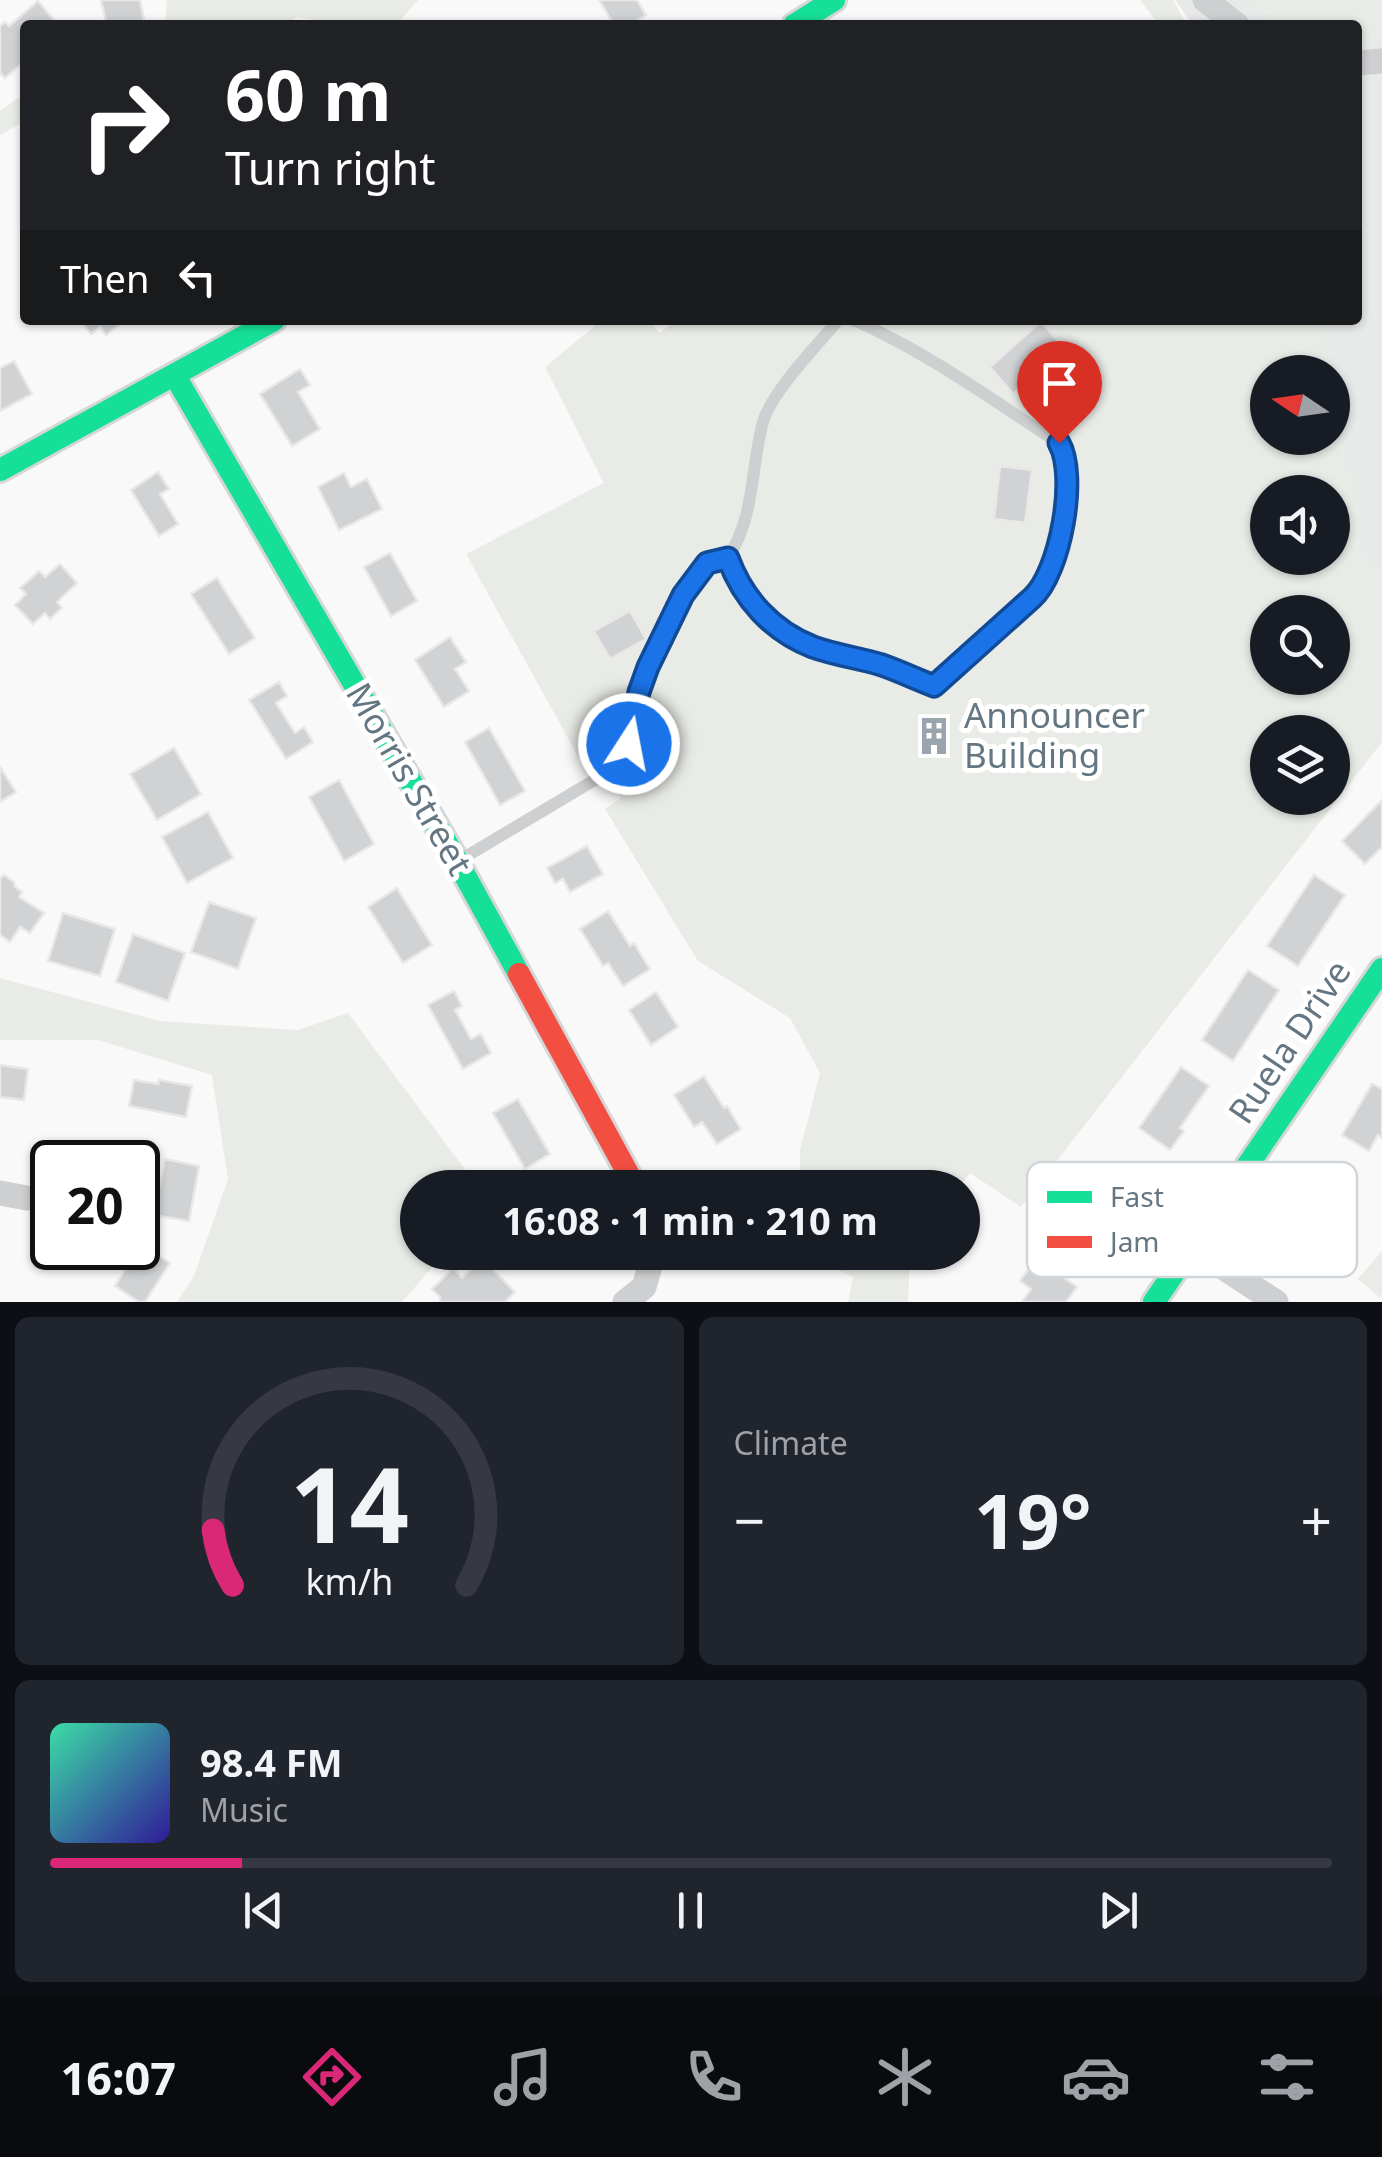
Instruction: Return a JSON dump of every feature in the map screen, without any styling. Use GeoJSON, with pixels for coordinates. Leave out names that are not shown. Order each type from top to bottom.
{"type":"FeatureCollection","features":[{"type":"Feature","properties":{"kind":"street"},"geometry":{"type":"LineString","coordinates":[[802,20],[834,0]]}},
{"type":"Feature","properties":{"kind":"street"},"geometry":{"type":"LineString","coordinates":[[1206,0],[1231,20]]}},
{"type":"Feature","properties":{"kind":"street"},"geometry":{"type":"LineString","coordinates":[[0,470],[265,325]]}},
{"type":"Feature","properties":{"kind":"street","name":"Morris Street"},"geometry":{"type":"LineString","coordinates":[[174,376],[458,861],[626,1170]]}},
{"type":"Feature","properties":{"kind":"street","name":"Ruela Drive"},"geometry":{"type":"LineString","coordinates":[[1250,1162],[1382,970]]}},
{"type":"Feature","properties":{"kind":"street"},"geometry":{"type":"LineString","coordinates":[[0,1193],[27,1198]]}},
{"type":"Feature","properties":{"kind":"street"},"geometry":{"type":"LineString","coordinates":[[625,1302],[644,1287],[649,1270]]}},
{"type":"Feature","properties":{"kind":"street","name":"Ruela Drive"},"geometry":{"type":"LineString","coordinates":[[1154,1302],[1171,1277]]}},
{"type":"Feature","properties":{"kind":"street"},"geometry":{"type":"LineString","coordinates":[[1238,1277],[1276,1302]]}},
{"type":"Feature","properties":{"kind":"lane"},"geometry":{"type":"LineString","coordinates":[[458,861],[614,768],[623,758],[648,667],[683,595],[707,563],[728,558],[739,541],[746,522],[764,420],[775,398],[834,325]]}},
{"type":"Feature","properties":{"kind":"lane"},"geometry":{"type":"LineString","coordinates":[[728,558],[751,603],[793,638],[934,686],[1046,582],[1066,513],[1065,456],[1059,443],[932,361],[866,325]]}},
{"type":"Feature","properties":{"kind":"shaded area"},"geometry":{"type":"Polygon","coordinates":[[[167,0],[418,0],[400,20],[165,20],[167,0]]]}},
{"type":"Feature","properties":{"kind":"shaded area"},"geometry":{"type":"Polygon","coordinates":[[[1140,0],[1173,0],[1184,20],[1155,20],[1140,0]]]}},
{"type":"Feature","properties":{"kind":"shaded area"},"geometry":{"type":"Polygon","coordinates":[[[1175,0],[1382,0],[1382,622],[1345,575],[1350,575],[1350,475],[1252,475],[1114,325],[1362,325],[1362,20],[1189,20],[1175,0]]]}},
{"type":"Feature","properties":{"kind":"shaded area"},"geometry":{"type":"Polygon","coordinates":[[[1252,0],[1382,0],[1382,38],[1362,42],[1362,20],[1272,20],[1252,0]]]}},
{"type":"Feature","properties":{"kind":"shaded area"},"geometry":{"type":"Polygon","coordinates":[[[20,97],[20,124],[0,135],[0,111],[20,97]]]}},
{"type":"Feature","properties":{"kind":"shaded area"},"geometry":{"type":"Polygon","coordinates":[[[596,325],[653,325],[660,333],[670,325],[1322,325],[1328,355],[1250,355],[1250,455],[1347,455],[1368,563],[1382,572],[1382,742],[1350,783],[1350,715],[1250,715],[1250,815],[1325,815],[1056,1162],[1027,1162],[1027,1199],[1021,1207],[980,1180],[980,1170],[800,1170],[800,1150],[820,1073],[790,1018],[698,961],[605,809],[621,798],[590,747],[579,758],[466,554],[604,483],[545,367],[596,325]]]}},
{"type":"Feature","properties":{"kind":"shaded area"},"geometry":{"type":"Polygon","coordinates":[[[0,978],[160,1021],[298,1030],[348,1013],[465,1170],[400,1170],[400,1270],[430,1270],[402,1302],[177,1302],[194,1276],[228,1179],[212,1075],[98,1040],[0,1040],[0,978]]]}},
{"type":"Feature","properties":{"kind":"shaded area"},"geometry":{"type":"Polygon","coordinates":[[[1382,1251],[1382,1294],[1380,1298],[1358,1279],[1382,1251]]]}},
{"type":"Feature","properties":{"kind":"shaded area"},"geometry":{"type":"Polygon","coordinates":[[[838,1270],[909,1270],[908,1302],[848,1302],[853,1277],[838,1270]]]}},
{"type":"Feature","properties":{"kind":"building"},"geometry":{"type":"Polygon","coordinates":[[[101,0],[140,0],[144,20],[106,20],[101,0]]]}},
{"type":"Feature","properties":{"kind":"building"},"geometry":{"type":"Polygon","coordinates":[[[599,0],[637,0],[646,15],[638,20],[611,20],[599,0]]]}},
{"type":"Feature","properties":{"kind":"building"},"geometry":{"type":"Polygon","coordinates":[[[38,1],[54,20],[20,20],[20,65],[5,78],[0,73],[0,26],[5,22],[9,26],[38,1]]]}},
{"type":"Feature","properties":{"kind":"building"},"geometry":{"type":"Polygon","coordinates":[[[84,325],[119,325],[106,335],[100,327],[91,334],[84,325]]]}},
{"type":"Feature","properties":{"kind":"building"},"geometry":{"type":"Polygon","coordinates":[[[1037,325],[1044,325],[1064,348],[1013,394],[990,367],[1037,325]]]}},
{"type":"Feature","properties":{"kind":"building"},"geometry":{"type":"Polygon","coordinates":[[[14,361],[32,394],[0,411],[0,368],[14,361]]]}},
{"type":"Feature","properties":{"kind":"building"},"geometry":{"type":"Polygon","coordinates":[[[300,369],[310,385],[298,392],[320,429],[292,446],[260,394],[300,369]]]}},
{"type":"Feature","properties":{"kind":"building"},"geometry":{"type":"Polygon","coordinates":[[[1000,466],[1032,470],[1025,523],[994,519],[1000,466]]]}},
{"type":"Feature","properties":{"kind":"building"},"geometry":{"type":"Polygon","coordinates":[[[158,472],[169,489],[160,494],[178,524],[159,536],[131,490],[158,472]]]}},
{"type":"Feature","properties":{"kind":"building"},"geometry":{"type":"Polygon","coordinates":[[[344,473],[351,487],[367,479],[382,509],[339,530],[318,487],[344,473]]]}},
{"type":"Feature","properties":{"kind":"building"},"geometry":{"type":"Polygon","coordinates":[[[390,553],[417,601],[391,616],[364,567],[390,553]]]}},
{"type":"Feature","properties":{"kind":"building"},"geometry":{"type":"Polygon","coordinates":[[[60,564],[77,583],[57,602],[62,608],[50,619],[45,613],[33,624],[15,605],[26,594],[20,588],[39,571],[45,577],[60,564]]]}},
{"type":"Feature","properties":{"kind":"building"},"geometry":{"type":"Polygon","coordinates":[[[217,578],[255,638],[229,654],[191,594],[217,578]]]}},
{"type":"Feature","properties":{"kind":"building"},"geometry":{"type":"Polygon","coordinates":[[[630,611],[646,639],[610,659],[594,631],[630,611]]]}},
{"type":"Feature","properties":{"kind":"building"},"geometry":{"type":"Polygon","coordinates":[[[450,637],[466,662],[455,669],[469,691],[444,707],[415,660],[450,637]]]}},
{"type":"Feature","properties":{"kind":"building"},"geometry":{"type":"Polygon","coordinates":[[[279,682],[287,696],[276,703],[295,733],[304,727],[313,742],[286,759],[249,700],[279,682]]]}},
{"type":"Feature","properties":{"kind":"building","name":"Announcer Building"},"geometry":{"type":"Polygon","coordinates":[[[940,723],[942,748],[929,750],[926,724],[940,723]]]}},
{"type":"Feature","properties":{"kind":"building"},"geometry":{"type":"Polygon","coordinates":[[[489,728],[525,791],[500,805],[465,742],[489,728]]]}},
{"type":"Feature","properties":{"kind":"building"},"geometry":{"type":"Polygon","coordinates":[[[174,748],[201,794],[157,820],[130,774],[174,748]]]}},
{"type":"Feature","properties":{"kind":"building"},"geometry":{"type":"Polygon","coordinates":[[[0,767],[16,792],[0,802],[0,767]]]}},
{"type":"Feature","properties":{"kind":"building"},"geometry":{"type":"Polygon","coordinates":[[[339,780],[374,844],[344,861],[309,797],[339,780]]]}},
{"type":"Feature","properties":{"kind":"building"},"geometry":{"type":"Polygon","coordinates":[[[1382,800],[1382,847],[1365,864],[1342,841],[1382,800]]]}},
{"type":"Feature","properties":{"kind":"building"},"geometry":{"type":"Polygon","coordinates":[[[208,812],[233,858],[187,883],[162,837],[208,812]]]}},
{"type":"Feature","properties":{"kind":"building"},"geometry":{"type":"Polygon","coordinates":[[[587,846],[603,874],[570,892],[563,879],[555,883],[547,868],[587,846]]]}},
{"type":"Feature","properties":{"kind":"building"},"geometry":{"type":"Polygon","coordinates":[[[4,875],[22,892],[19,897],[44,913],[30,933],[20,927],[10,942],[0,935],[0,878],[4,875]]]}},
{"type":"Feature","properties":{"kind":"building"},"geometry":{"type":"Polygon","coordinates":[[[1314,875],[1345,895],[1298,966],[1267,946],[1314,875]]]}},
{"type":"Feature","properties":{"kind":"building"},"geometry":{"type":"Polygon","coordinates":[[[397,888],[432,945],[403,963],[368,907],[397,888]]]}},
{"type":"Feature","properties":{"kind":"building"},"geometry":{"type":"Polygon","coordinates":[[[209,902],[256,918],[238,969],[191,952],[209,902]]]}},
{"type":"Feature","properties":{"kind":"building"},"geometry":{"type":"Polygon","coordinates":[[[608,911],[650,969],[623,986],[608,963],[603,966],[580,929],[608,911]]]}},
{"type":"Feature","properties":{"kind":"building"},"geometry":{"type":"Polygon","coordinates":[[[63,913],[115,929],[100,976],[48,961],[63,913]]]}},
{"type":"Feature","properties":{"kind":"building"},"geometry":{"type":"Polygon","coordinates":[[[133,934],[185,953],[168,1001],[116,982],[133,934]]]}},
{"type":"Feature","properties":{"kind":"building"},"geometry":{"type":"Polygon","coordinates":[[[1248,970],[1279,990],[1233,1061],[1202,1040],[1248,970]]]}},
{"type":"Feature","properties":{"kind":"building"},"geometry":{"type":"Polygon","coordinates":[[[454,991],[462,1006],[455,1010],[471,1039],[481,1034],[491,1053],[463,1069],[428,1005],[454,991]]]}},
{"type":"Feature","properties":{"kind":"building"},"geometry":{"type":"Polygon","coordinates":[[[656,992],[678,1027],[651,1045],[629,1010],[656,992]]]}},
{"type":"Feature","properties":{"kind":"building"},"geometry":{"type":"Polygon","coordinates":[[[0,1065],[28,1069],[24,1100],[0,1097],[0,1065]]]}},
{"type":"Feature","properties":{"kind":"building"},"geometry":{"type":"Polygon","coordinates":[[[1181,1067],[1209,1086],[1170,1150],[1139,1128],[1181,1067]]]}},
{"type":"Feature","properties":{"kind":"building"},"geometry":{"type":"Polygon","coordinates":[[[704,1076],[741,1129],[717,1144],[702,1122],[694,1127],[674,1095],[704,1076]]]}},
{"type":"Feature","properties":{"kind":"building"},"geometry":{"type":"Polygon","coordinates":[[[134,1080],[192,1086],[186,1117],[129,1106],[134,1080]]]}},
{"type":"Feature","properties":{"kind":"building"},"geometry":{"type":"Polygon","coordinates":[[[1372,1084],[1382,1089],[1382,1138],[1378,1135],[1369,1151],[1342,1135],[1372,1084]]]}},
{"type":"Feature","properties":{"kind":"building"},"geometry":{"type":"Polygon","coordinates":[[[518,1099],[550,1154],[525,1169],[493,1113],[518,1099]]]}},
{"type":"Feature","properties":{"kind":"building"},"geometry":{"type":"Polygon","coordinates":[[[165,1159],[199,1166],[189,1221],[160,1216],[165,1159]]]}},
{"type":"Feature","properties":{"kind":"building"},"geometry":{"type":"Polygon","coordinates":[[[160,1256],[170,1263],[145,1302],[115,1286],[125,1270],[160,1270],[160,1256]]]}},
{"type":"Feature","properties":{"kind":"building"},"geometry":{"type":"Polygon","coordinates":[[[451,1270],[462,1278],[470,1270],[494,1270],[515,1292],[505,1302],[440,1302],[432,1289],[451,1270]]]}},
{"type":"Feature","properties":{"kind":"building"},"geometry":{"type":"Polygon","coordinates":[[[1027,1271],[1027,1277],[1063,1277],[1077,1287],[1066,1302],[1022,1302],[1031,1289],[1020,1281],[1027,1271]]]}},
{"type":"Feature","properties":{"kind":"traffic: fast"},"geometry":{"type":"LineString","coordinates":[[802,20],[834,0]]}},
{"type":"Feature","properties":{"kind":"traffic: fast"},"geometry":{"type":"LineString","coordinates":[[0,470],[265,325]]}},
{"type":"Feature","properties":{"kind":"traffic: fast"},"geometry":{"type":"LineString","coordinates":[[175,376],[519,974]]}},
{"type":"Feature","properties":{"kind":"traffic: fast"},"geometry":{"type":"LineString","coordinates":[[1250,1162],[1382,969]]}},
{"type":"Feature","properties":{"kind":"traffic: fast"},"geometry":{"type":"LineString","coordinates":[[1154,1302],[1171,1277]]}},
{"type":"Feature","properties":{"kind":"traffic: jam"},"geometry":{"type":"LineString","coordinates":[[519,974],[626,1170]]}},
{"type":"Feature","properties":{"kind":"place","name":"Announcer Building"},"geometry":{"type":"Point","coordinates":[934,736]}},
{"type":"Feature","properties":{"kind":"route"},"geometry":{"type":"LineString","coordinates":[[629,744],[639,692],[667,624],[707,563],[728,558],[751,603],[793,638],[934,686],[1046,582],[1066,513],[1065,456],[1059,443]]}}]}
